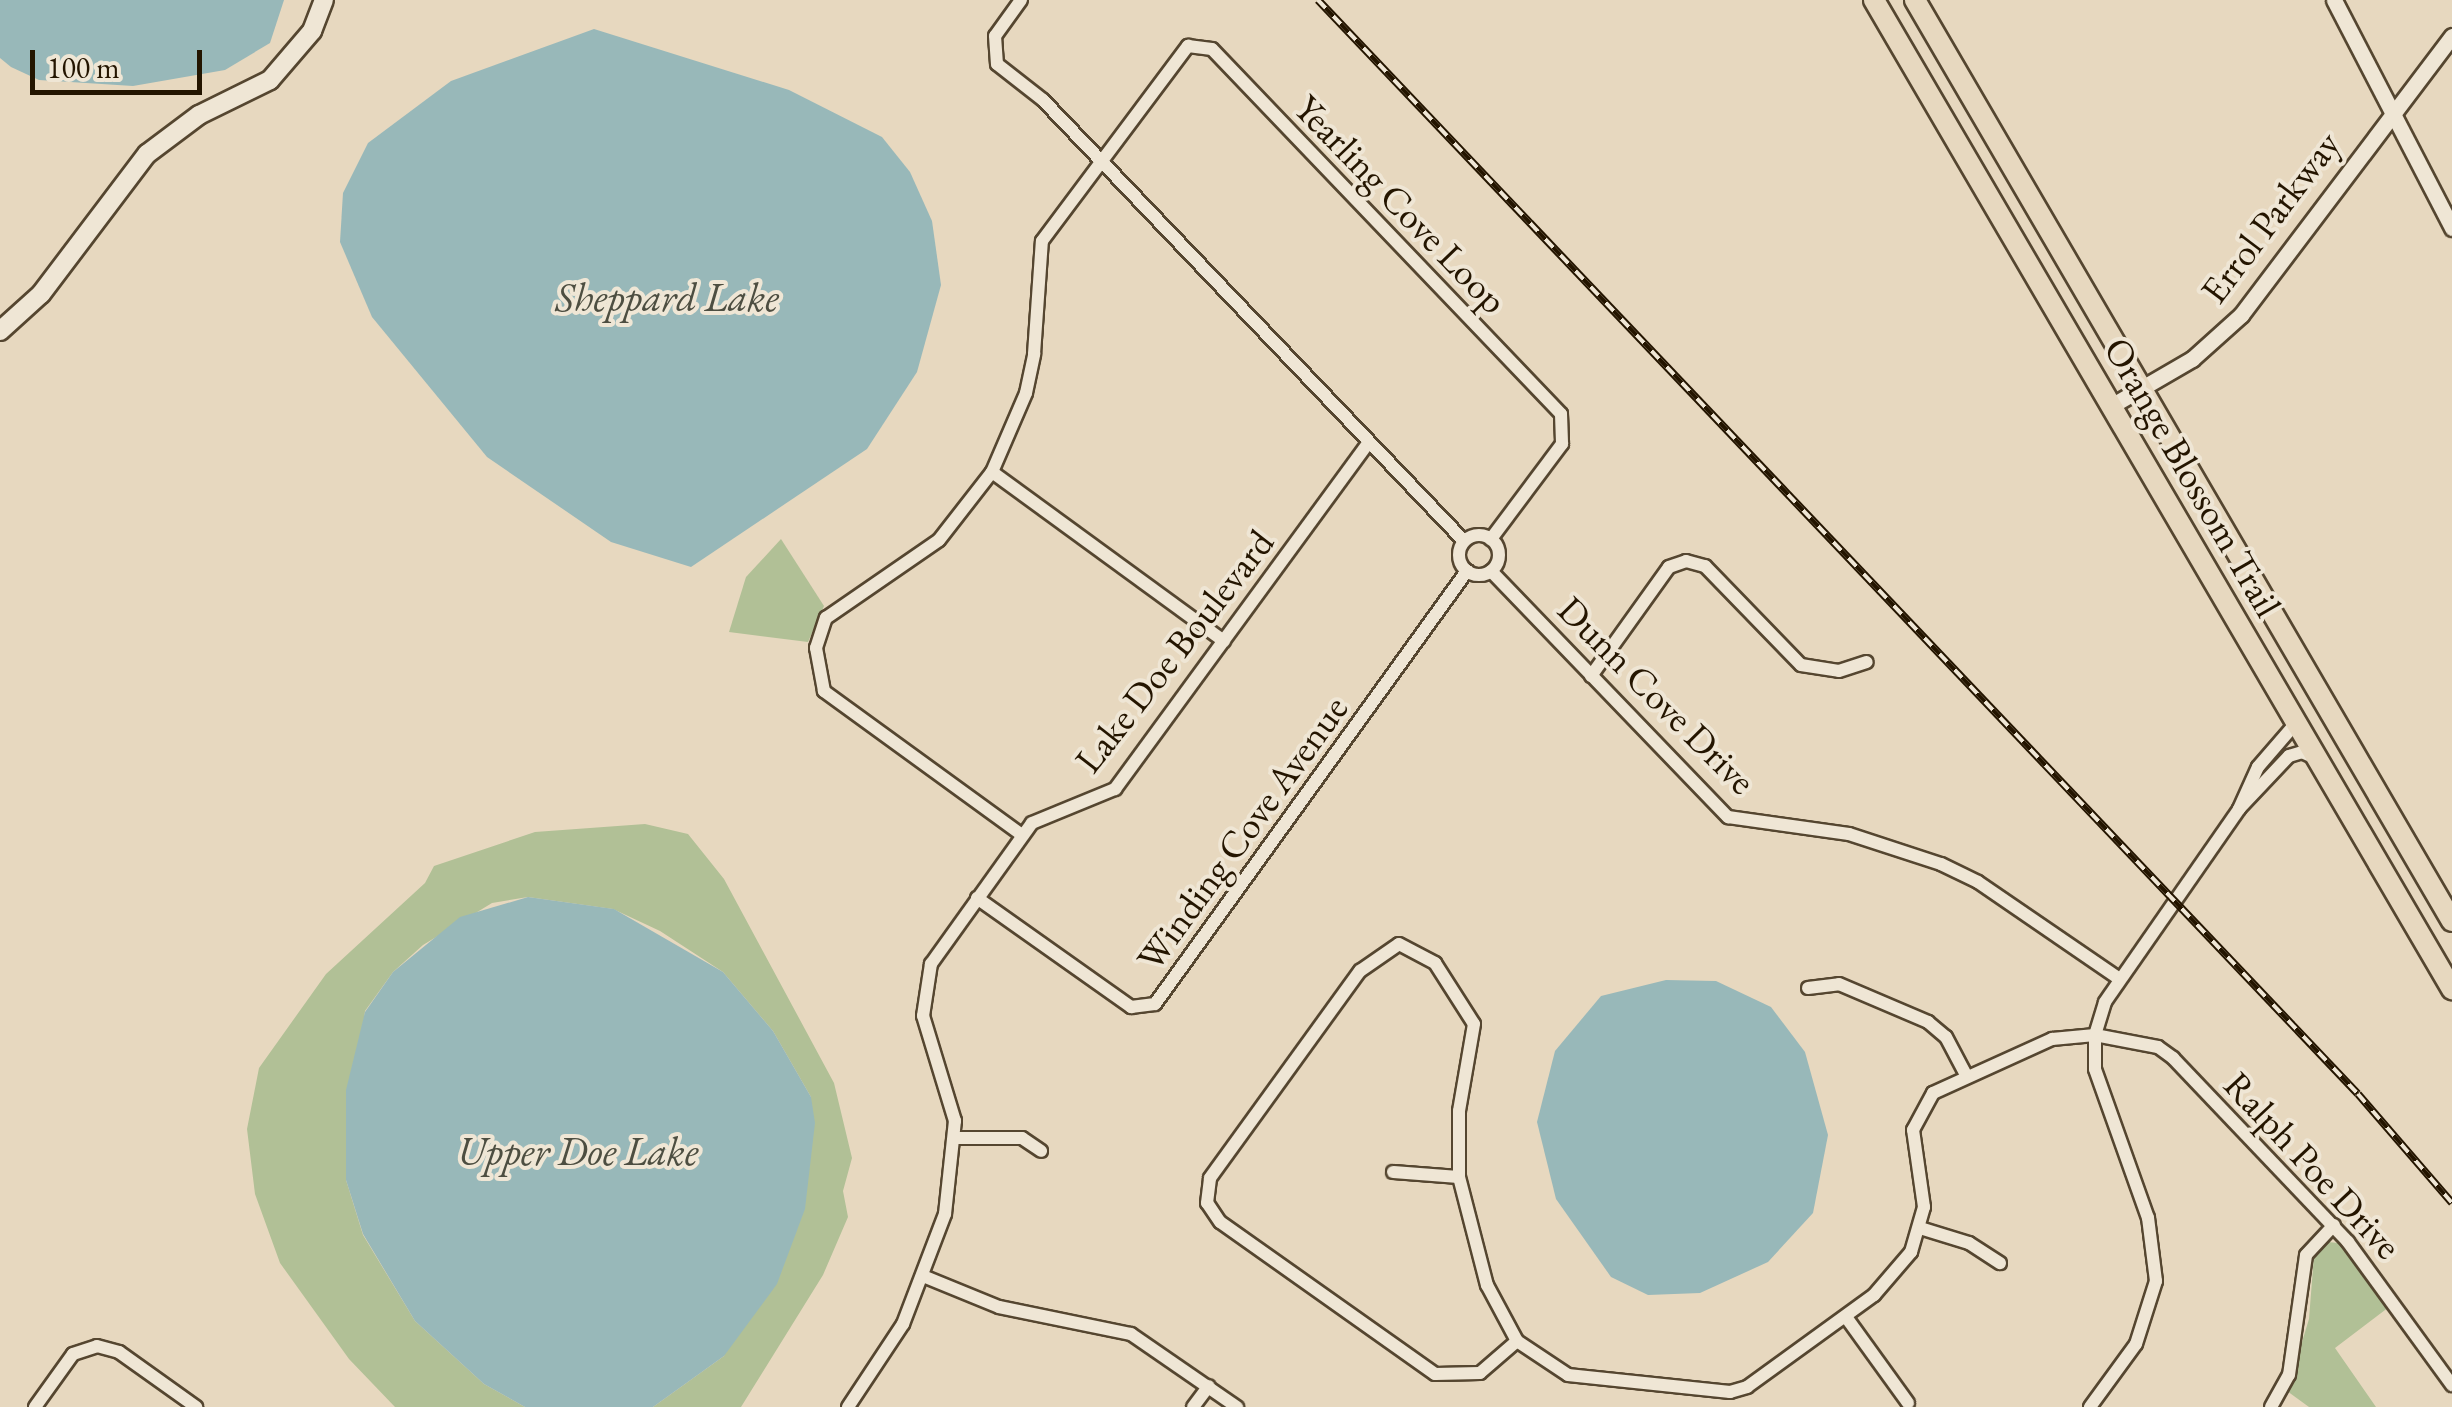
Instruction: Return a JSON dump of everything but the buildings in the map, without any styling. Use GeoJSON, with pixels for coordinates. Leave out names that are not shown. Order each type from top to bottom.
{"type":"FeatureCollection","features":[{"type":"Feature","properties":{"kind":"main road"},"geometry":{"type":"LineString","coordinates":[[0,330],[42,294],[147,154],[199,115],[270,80],[312,31],[324,0]]}},
{"type":"Feature","properties":{"kind":"main road","name":"Orange Blossom Trail"},"geometry":{"type":"LineString","coordinates":[[1874,0],[2452,989]]}},
{"type":"Feature","properties":{"kind":"main road","name":"Orange Blossom Trail"},"geometry":{"type":"LineString","coordinates":[[1915,0],[2452,921]]}},
{"type":"Feature","properties":{"kind":"main road"},"geometry":{"type":"LineString","coordinates":[[1893,32],[1916,52],[1947,54]]}},
{"type":"Feature","properties":{"kind":"main road"},"geometry":{"type":"LineString","coordinates":[[1922,82],[1948,84],[1976,106]]}},
{"type":"Feature","properties":{"kind":"main road"},"geometry":{"type":"LineString","coordinates":[[2267,672],[2289,690],[2318,690]]}},
{"type":"Feature","properties":{"kind":"main road"},"geometry":{"type":"LineString","coordinates":[[2296,723],[2326,729],[2352,749]]}},
{"type":"Feature","properties":{"kind":"street"},"geometry":{"type":"LineString","coordinates":[[1021,0],[994,36],[994,57],[1100,159],[1464,541],[1490,539],[1499,554],[1491,571],[1467,571],[1459,560],[1464,541]]}},
{"type":"Feature","properties":{"kind":"street"},"geometry":{"type":"LineString","coordinates":[[2334,0],[2452,228]]}},
{"type":"Feature","properties":{"kind":"street","name":"Errol Parkway"},"geometry":{"type":"LineString","coordinates":[[2112,406],[2192,359],[2241,314],[2452,36]]}},
{"type":"Feature","properties":{"kind":"street","name":"Yearling Cove Loop"},"geometry":{"type":"LineString","coordinates":[[1100,159],[1178,53],[1201,44],[1212,49],[1561,414],[1562,444],[1490,539]]}},
{"type":"Feature","properties":{"kind":"street"},"geometry":{"type":"LineString","coordinates":[[1022,836],[824,691],[816,672],[826,618],[939,540],[992,472],[1028,380],[1042,240],[1100,159]]}},
{"type":"Feature","properties":{"kind":"street","name":"Lake Doe Boulevard"},"geometry":{"type":"LineString","coordinates":[[848,1407],[894,1340],[942,1230],[955,1138],[953,1104],[922,1005],[931,964],[1040,816],[1094,802],[1115,789],[1368,443]]}},
{"type":"Feature","properties":{"kind":"street"},"geometry":{"type":"LineString","coordinates":[[992,472],[1224,640]]}},
{"type":"Feature","properties":{"kind":"street"},"geometry":{"type":"LineString","coordinates":[[1591,676],[1669,568],[1686,561],[1705,566],[1801,664],[1839,671],[1867,662]]}},
{"type":"Feature","properties":{"kind":"street","name":"Winding Cove Avenue"},"geometry":{"type":"LineString","coordinates":[[977,898],[1132,1007],[1155,1004],[1467,571]]}},
{"type":"Feature","properties":{"kind":"street","name":"Dunn Cove Drive"},"geometry":{"type":"LineString","coordinates":[[1491,571],[1728,817],[1849,834],[1940,864],[1978,882],[2118,978]]}},
{"type":"Feature","properties":{"kind":"street"},"geometry":{"type":"LineString","coordinates":[[2090,1407],[2141,1334],[2156,1281],[2148,1218],[2095,1069],[2095,1035],[2118,978],[2238,808],[2258,767],[2296,723]]}},
{"type":"Feature","properties":{"kind":"street"},"geometry":{"type":"LineString","coordinates":[[2238,808],[2293,754],[2318,761]]}},
{"type":"Feature","properties":{"kind":"street"},"geometry":{"type":"LineString","coordinates":[[1517,1341],[1480,1373],[1435,1374],[1220,1222],[1207,1203],[1210,1178],[1360,971],[1404,944],[1441,969],[1474,1024],[1459,1111],[1459,1177],[1478,1262],[1517,1341],[1581,1379],[1730,1392],[1748,1387],[1846,1317],[1896,1272],[1920,1228],[1969,1243],[2000,1262]]}},
{"type":"Feature","properties":{"kind":"street"},"geometry":{"type":"LineString","coordinates":[[1808,988],[1839,984],[1928,1022],[1946,1037],[1965,1073]]}},
{"type":"Feature","properties":{"kind":"street","name":"Ralph Poe Drive"},"geometry":{"type":"LineString","coordinates":[[1920,1228],[1924,1185],[1916,1119],[1933,1093],[1965,1073],[2052,1039],[2095,1035],[2158,1047],[2334,1226],[2452,1385]]}},
{"type":"Feature","properties":{"kind":"street"},"geometry":{"type":"LineString","coordinates":[[955,1138],[1022,1138],[1040,1151]]}},
{"type":"Feature","properties":{"kind":"street"},"geometry":{"type":"LineString","coordinates":[[1394,1172],[1459,1177]]}},
{"type":"Feature","properties":{"kind":"street"},"geometry":{"type":"LineString","coordinates":[[2270,1407],[2289,1375],[2306,1255],[2334,1226]]}},
{"type":"Feature","properties":{"kind":"street"},"geometry":{"type":"LineString","coordinates":[[923,1276],[1000,1307],[1131,1334],[1237,1407]]}},
{"type":"Feature","properties":{"kind":"street"},"geometry":{"type":"LineString","coordinates":[[1846,1317],[1908,1403]]}},
{"type":"Feature","properties":{"kind":"street"},"geometry":{"type":"LineString","coordinates":[[35,1407],[73,1354],[97,1346],[119,1352],[196,1407]]}},
{"type":"Feature","properties":{"kind":"street"},"geometry":{"type":"LineString","coordinates":[[1193,1407],[1208,1386]]}},
{"type":"Feature","properties":{"kind":"green space"},"geometry":{"type":"Polygon","coordinates":[[[781,539],[824,606],[808,642],[729,632],[746,577],[781,539]]]}},
{"type":"Feature","properties":{"kind":"green space"},"geometry":{"type":"Polygon","coordinates":[[[645,824],[688,834],[724,879],[834,1083],[852,1158],[843,1191],[848,1217],[823,1275],[741,1407],[653,1407],[724,1356],[811,1097],[773,1031],[723,972],[660,931],[613,909],[528,897],[492,903],[423,945],[393,972],[365,1011],[346,1180],[363,1235],[415,1321],[484,1384],[525,1407],[395,1407],[349,1359],[280,1263],[255,1194],[247,1129],[259,1068],[326,974],[425,883],[434,866],[535,832],[645,824]]]}},
{"type":"Feature","properties":{"kind":"green space"},"geometry":{"type":"Polygon","coordinates":[[[2328,1242],[2338,1243],[2389,1307],[2335,1348],[2376,1407],[2309,1407],[2287,1391],[2309,1319],[2314,1255],[2328,1242]]]}},
{"type":"Feature","properties":{"kind":"water"},"geometry":{"type":"Polygon","coordinates":[[[0,0],[284,0],[270,43],[225,70],[133,86],[39,80],[11,67],[0,58],[0,0]]]}},
{"type":"Feature","properties":{"kind":"water","name":"Sheppard Lake"},"geometry":{"type":"Polygon","coordinates":[[[594,29],[789,90],[882,137],[910,172],[932,221],[941,285],[917,372],[867,449],[691,567],[611,542],[487,457],[372,317],[340,242],[343,193],[368,143],[451,81],[594,29]]]}},
{"type":"Feature","properties":{"kind":"water","name":"Upper Doe Lake"},"geometry":{"type":"Polygon","coordinates":[[[528,897],[614,909],[723,972],[773,1031],[811,1097],[815,1123],[805,1209],[777,1284],[724,1356],[653,1407],[525,1407],[484,1384],[415,1321],[363,1234],[346,1180],[346,1090],[365,1012],[393,972],[460,917],[528,897]]]}},
{"type":"Feature","properties":{"kind":"water"},"geometry":{"type":"Polygon","coordinates":[[[1666,980],[1716,981],[1771,1007],[1805,1052],[1828,1135],[1813,1213],[1768,1262],[1700,1293],[1648,1295],[1611,1277],[1556,1199],[1537,1122],[1555,1051],[1601,996],[1666,980]]]}},
{"type":"Feature","properties":{"kind":"railway"},"geometry":{"type":"LineString","coordinates":[[1318,0],[2358,1094],[2452,1203]]}}]}
